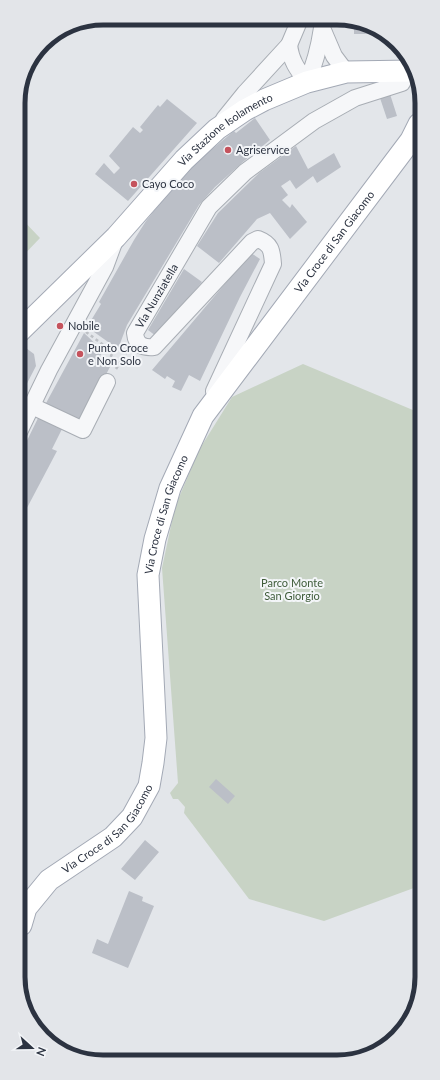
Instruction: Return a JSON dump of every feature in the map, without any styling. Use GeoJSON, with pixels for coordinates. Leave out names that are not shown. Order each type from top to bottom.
{"type":"FeatureCollection","features":[{"type":"Feature","properties":{"kind":"main road","name":"Via Stazione Isolamento"},"geometry":{"type":"LineString","coordinates":[[116,237],[184,160],[217,129],[251,107],[307,82],[346,72],[408,71]]}},
{"type":"Feature","properties":{"kind":"main road","name":"Via Croce di San Giacomo"},"geometry":{"type":"LineString","coordinates":[[25,910],[49,880],[113,837],[132,817],[149,786],[154,763],[156,738],[148,575],[155,539],[170,488],[203,416],[415,133]]}},
{"type":"Feature","properties":{"kind":"main road"},"geometry":{"type":"LineString","coordinates":[[25,326],[116,237]]}},
{"type":"Feature","properties":{"kind":"street"},"geometry":{"type":"LineString","coordinates":[[217,129],[245,93],[289,45],[297,25]]}},
{"type":"Feature","properties":{"kind":"street"},"geometry":{"type":"LineString","coordinates":[[289,45],[290,57],[307,82],[314,68],[319,49],[321,25]]}},
{"type":"Feature","properties":{"kind":"street"},"geometry":{"type":"LineString","coordinates":[[321,25],[334,56],[346,72]]}},
{"type":"Feature","properties":{"kind":"street","name":"Via Nunziatella"},"geometry":{"type":"LineString","coordinates":[[203,416],[273,264],[272,252],[266,242],[258,239],[252,242],[154,347],[146,348],[140,344],[135,340],[135,333],[210,207],[245,172],[314,121],[355,98],[402,82],[409,73]]}},
{"type":"Feature","properties":{"kind":"street","name":"Via Stazione Isolamento"},"geometry":{"type":"LineString","coordinates":[[25,420],[105,266],[116,237]]}},
{"type":"Feature","properties":{"kind":"street"},"geometry":{"type":"LineString","coordinates":[[32,406],[83,430],[108,382]]}},
{"type":"Feature","properties":{"kind":"path"},"geometry":{"type":"LineString","coordinates":[[74,324],[113,352],[110,358],[119,364]]}},
{"type":"Feature","properties":{"kind":"path"},"geometry":{"type":"LineString","coordinates":[[108,382],[135,340]]}},
{"type":"Feature","properties":{"kind":"green space"},"geometry":{"type":"Polygon","coordinates":[[[25,222],[40,238],[25,254],[25,222]]]}},
{"type":"Feature","properties":{"kind":"green space","name":"Parco Monte San Giorgio"},"geometry":{"type":"Polygon","coordinates":[[[303,364],[415,411],[415,888],[324,921],[249,899],[184,813],[185,807],[178,799],[173,799],[170,793],[178,783],[162,568],[175,507],[199,450],[232,397],[303,364]]]}},
{"type":"Feature","properties":{"kind":"building"},"geometry":{"type":"Polygon","coordinates":[[[354,27],[370,33],[370,34],[354,34],[354,27]]]}},
{"type":"Feature","properties":{"kind":"building"},"geometry":{"type":"Polygon","coordinates":[[[390,94],[397,116],[387,119],[380,98],[390,94]]]}},
{"type":"Feature","properties":{"kind":"building"},"geometry":{"type":"Polygon","coordinates":[[[167,99],[197,123],[128,201],[95,174],[104,163],[114,174],[120,168],[109,156],[133,127],[140,133],[143,130],[140,127],[158,105],[160,107],[167,99]]]}},
{"type":"Feature","properties":{"kind":"building"},"geometry":{"type":"Polygon","coordinates":[[[255,118],[270,140],[215,187],[199,205],[127,325],[118,349],[87,327],[101,304],[99,302],[134,240],[146,221],[180,178],[234,131],[236,133],[255,118]]]}},
{"type":"Feature","properties":{"kind":"building"},"geometry":{"type":"Polygon","coordinates":[[[296,146],[308,169],[334,153],[341,167],[317,183],[313,176],[296,189],[290,180],[281,186],[288,195],[282,200],[290,208],[292,204],[307,222],[290,239],[270,213],[257,219],[219,263],[197,246],[218,213],[259,173],[296,146]]]}},
{"type":"Feature","properties":{"kind":"building"},"geometry":{"type":"Polygon","coordinates":[[[251,253],[260,259],[200,381],[189,375],[181,391],[172,387],[175,381],[167,376],[165,379],[152,370],[251,253]]]}},
{"type":"Feature","properties":{"kind":"building"},"geometry":{"type":"Polygon","coordinates":[[[184,269],[202,282],[156,336],[148,330],[184,269]]]}},
{"type":"Feature","properties":{"kind":"building"},"geometry":{"type":"Polygon","coordinates":[[[84,333],[103,351],[100,356],[111,365],[80,424],[45,405],[84,333]]]}},
{"type":"Feature","properties":{"kind":"building"},"geometry":{"type":"Polygon","coordinates":[[[26,348],[34,354],[36,366],[25,387],[26,348]]]}},
{"type":"Feature","properties":{"kind":"building"},"geometry":{"type":"Polygon","coordinates":[[[40,414],[64,425],[52,449],[57,451],[25,511],[25,445],[40,414]]]}},
{"type":"Feature","properties":{"kind":"building"},"geometry":{"type":"Polygon","coordinates":[[[216,779],[235,796],[228,804],[209,787],[216,779]]]}},
{"type":"Feature","properties":{"kind":"building"},"geometry":{"type":"Polygon","coordinates":[[[145,840],[159,852],[135,880],[121,869],[145,840]]]}},
{"type":"Feature","properties":{"kind":"building"},"geometry":{"type":"Polygon","coordinates":[[[129,891],[143,897],[142,901],[154,906],[128,968],[92,953],[97,939],[108,944],[129,891]]]}},
{"type":"Feature","properties":{"kind":"place","name":"Agriservice"},"geometry":{"type":"Point","coordinates":[228,150]}},
{"type":"Feature","properties":{"kind":"place","name":"Cayo Coco"},"geometry":{"type":"Point","coordinates":[134,184]}},
{"type":"Feature","properties":{"kind":"place","name":"Nobile"},"geometry":{"type":"Point","coordinates":[60,326]}},
{"type":"Feature","properties":{"kind":"place","name":"Punto Croce e Non Solo"},"geometry":{"type":"Point","coordinates":[80,354]}}]}
